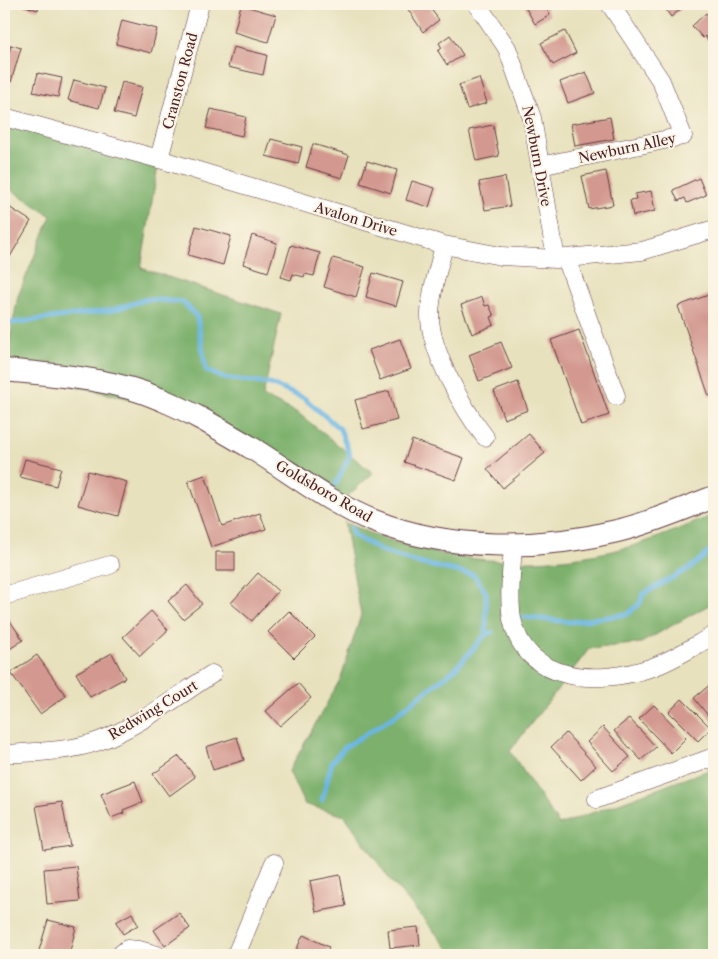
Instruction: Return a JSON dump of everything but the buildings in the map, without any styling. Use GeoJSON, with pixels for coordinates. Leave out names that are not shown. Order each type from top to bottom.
{"type":"FeatureCollection","features":[{"type":"Feature","properties":{"kind":"main road","name":"Goldsboro Road"},"geometry":{"type":"LineString","coordinates":[[4,370],[70,376],[158,398],[198,417],[340,503],[374,521],[455,542],[513,544],[571,541],[618,531],[714,497]]}},
{"type":"Feature","properties":{"kind":"street","name":"Cranston Road"},"geometry":{"type":"LineString","coordinates":[[159,159],[200,4]]}},
{"type":"Feature","properties":{"kind":"street","name":"Newburn Alley"},"geometry":{"type":"LineString","coordinates":[[540,166],[683,136],[661,81],[610,4]]}},
{"type":"Feature","properties":{"kind":"street","name":"Newburn Drive"},"geometry":{"type":"LineString","coordinates":[[486,7],[507,48],[532,118],[540,166],[561,258],[616,396]]}},
{"type":"Feature","properties":{"kind":"street","name":"Avalon Drive"},"geometry":{"type":"LineString","coordinates":[[4,117],[159,159],[444,245],[502,256],[561,258],[642,251],[714,229]]}},
{"type":"Feature","properties":{"kind":"street"},"geometry":{"type":"LineString","coordinates":[[444,245],[432,297],[431,326],[447,373],[469,416],[485,437]]}},
{"type":"Feature","properties":{"kind":"street"},"geometry":{"type":"LineString","coordinates":[[513,544],[510,599],[513,620],[522,647],[544,667],[572,676],[603,677],[651,668],[714,635]]}},
{"type":"Feature","properties":{"kind":"street"},"geometry":{"type":"LineString","coordinates":[[4,596],[110,565]]}},
{"type":"Feature","properties":{"kind":"street","name":"Redwing Court"},"geometry":{"type":"LineString","coordinates":[[4,754],[60,750],[99,741],[128,727],[212,674]]}},
{"type":"Feature","properties":{"kind":"street"},"geometry":{"type":"LineString","coordinates":[[597,799],[714,757]]}},
{"type":"Feature","properties":{"kind":"street"},"geometry":{"type":"LineString","coordinates":[[236,955],[274,863]]}},
{"type":"Feature","properties":{"kind":"street"},"geometry":{"type":"LineString","coordinates":[[120,955],[127,949],[157,955]]}},
{"type":"Feature","properties":{"kind":"green space"},"geometry":{"type":"Polygon","coordinates":[[[4,117],[159,159],[141,268],[281,314],[263,396],[298,413],[373,473],[340,503],[192,413],[4,370],[18,296],[51,216],[4,185],[4,117]]]}},
{"type":"Feature","properties":{"kind":"green space"},"geometry":{"type":"Polygon","coordinates":[[[714,515],[714,602],[641,643],[589,649],[510,751],[559,825],[714,768],[714,955],[454,955],[390,880],[345,816],[304,804],[289,771],[341,678],[361,615],[344,522],[377,536],[411,547],[446,555],[518,561],[554,560],[625,548],[659,537],[714,515]]]}},
{"type":"Feature","properties":{"kind":"waterway"},"geometry":{"type":"LineString","coordinates":[[4,324],[113,310],[147,299],[183,302],[197,317],[206,370],[223,378],[270,384],[304,398],[340,429],[350,455],[336,484]]}},
{"type":"Feature","properties":{"kind":"waterway"},"geometry":{"type":"LineString","coordinates":[[351,528],[353,535],[382,551],[414,562],[474,575],[486,593],[486,634],[492,632]]}},
{"type":"Feature","properties":{"kind":"waterway"},"geometry":{"type":"LineString","coordinates":[[524,617],[571,622],[628,614],[640,603],[643,594],[690,568],[714,548]]}},
{"type":"Feature","properties":{"kind":"waterway"},"geometry":{"type":"LineString","coordinates":[[322,800],[332,762],[345,747],[390,719],[455,669],[486,634]]}}]}
